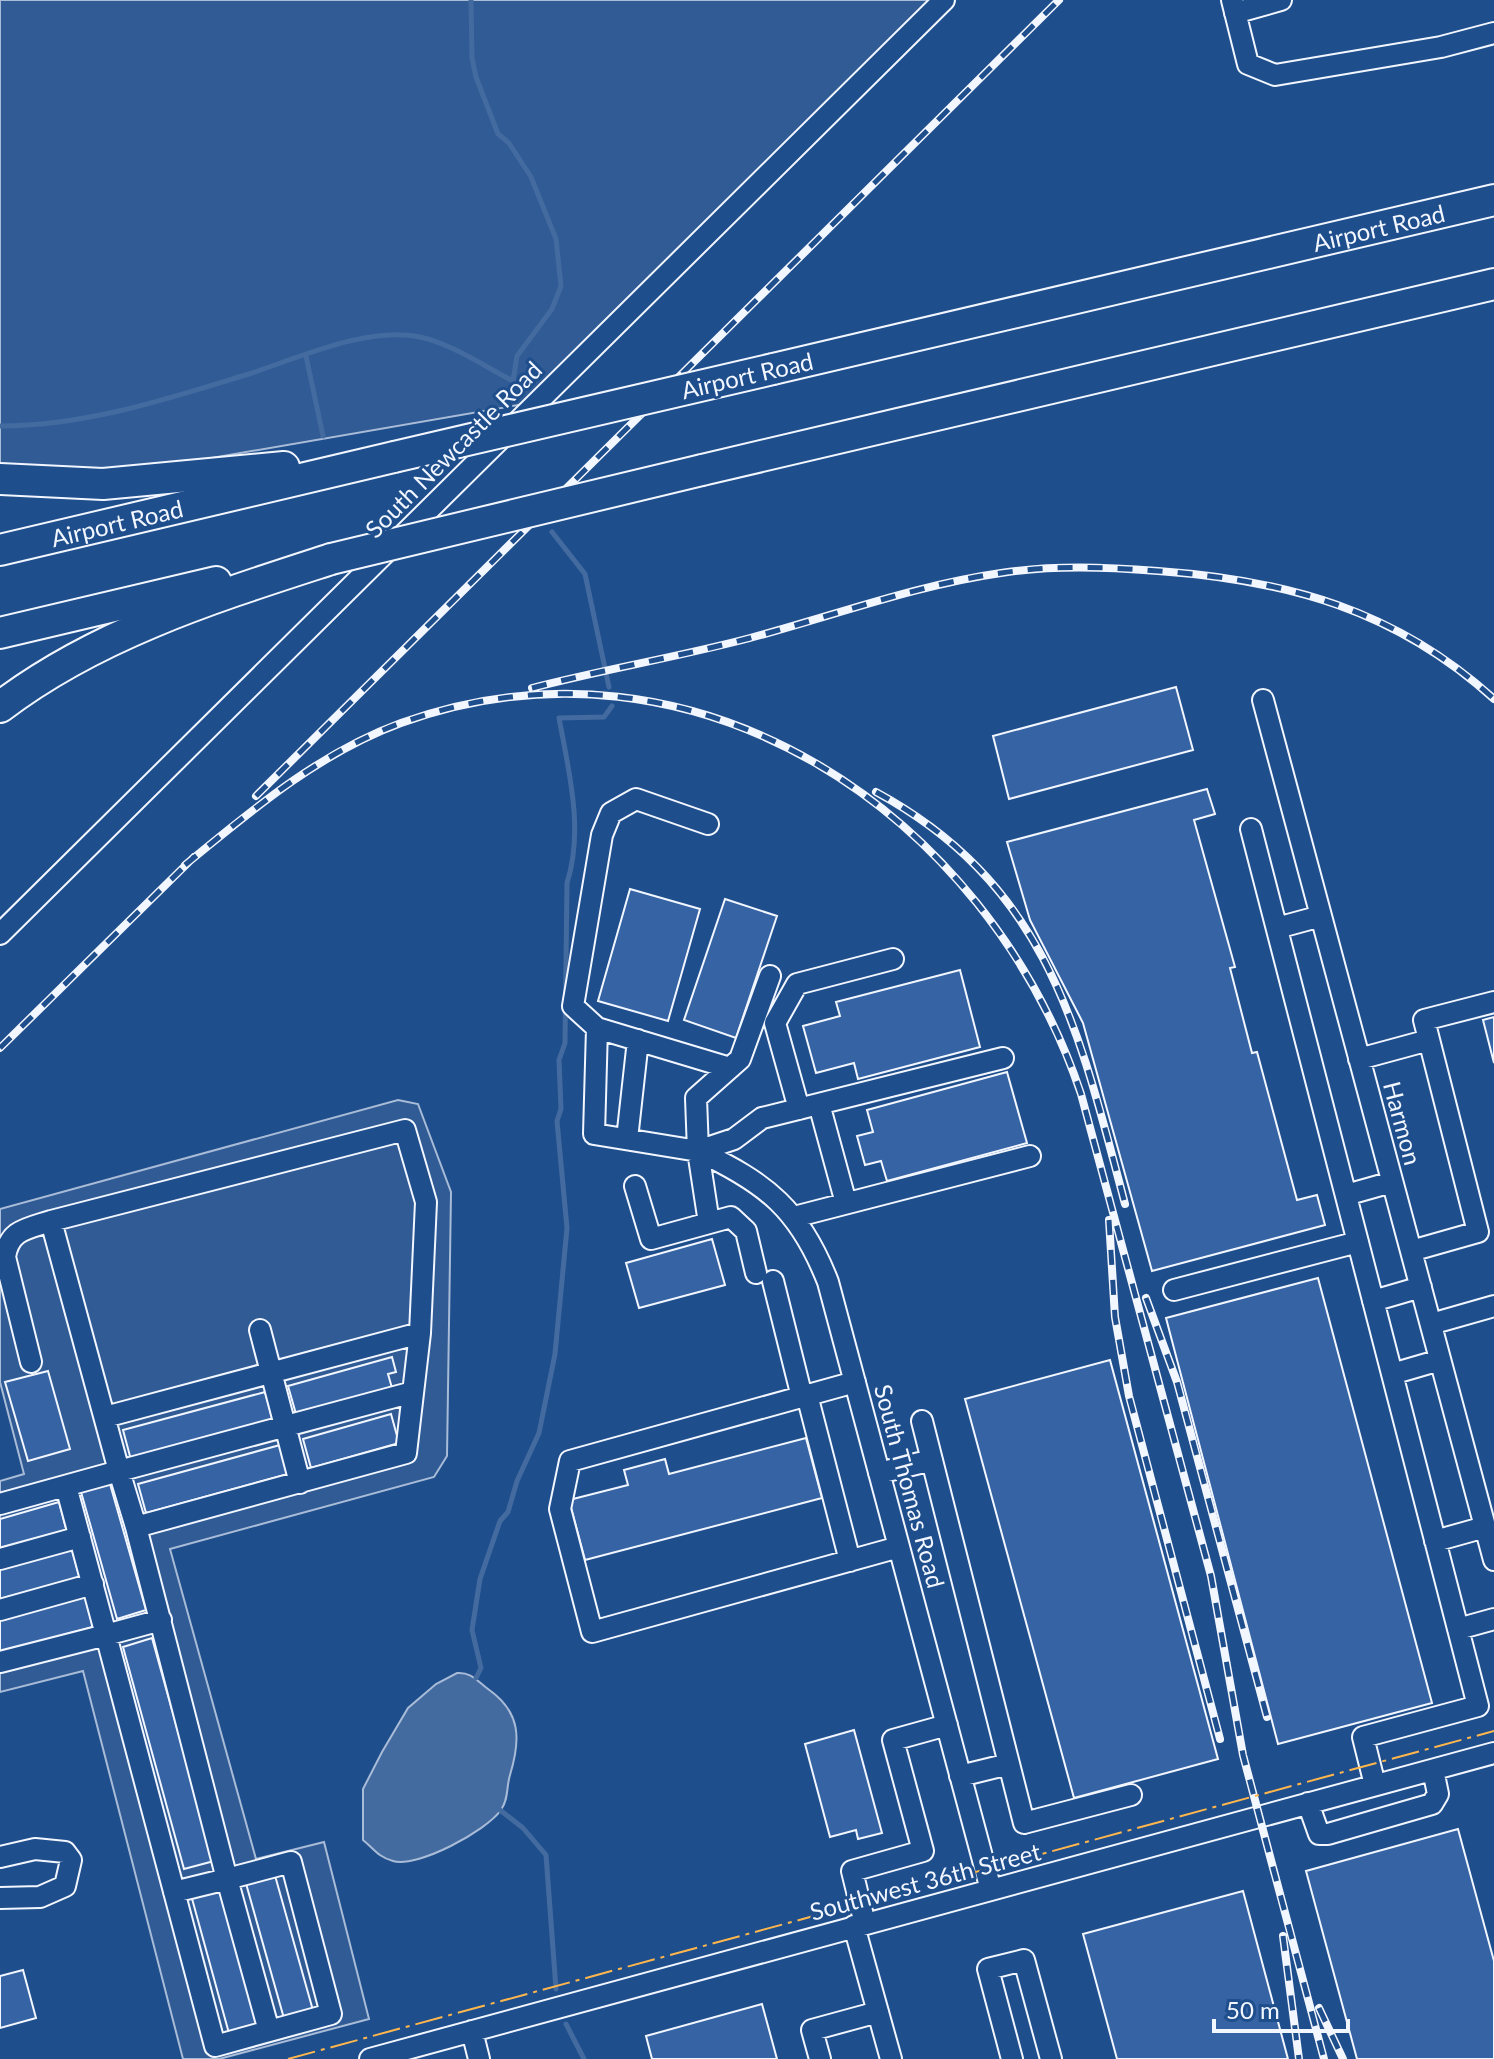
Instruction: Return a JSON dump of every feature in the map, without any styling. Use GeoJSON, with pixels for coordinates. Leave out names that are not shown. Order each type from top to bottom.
{"type":"FeatureCollection","features":[{"type":"Feature","properties":{"kind":"highway","name":"Airport Road"},"geometry":{"type":"LineString","coordinates":[[0,550],[1494,200]]}},
{"type":"Feature","properties":{"kind":"highway"},"geometry":{"type":"LineString","coordinates":[[0,633],[268,575],[1494,284]]}},
{"type":"Feature","properties":{"kind":"highway"},"geometry":{"type":"LineString","coordinates":[[0,479],[103,484],[394,457]]}},
{"type":"Feature","properties":{"kind":"highway"},"geometry":{"type":"LineString","coordinates":[[0,707],[32,683],[99,644],[268,575]]}},
{"type":"Feature","properties":{"kind":"street","name":"South Newcastle Road"},"geometry":{"type":"LineString","coordinates":[[0,934],[944,0]]}},
{"type":"Feature","properties":{"kind":"street"},"geometry":{"type":"LineString","coordinates":[[1281,0],[1234,6],[1248,64],[1275,75],[1441,47],[1494,33]]}},
{"type":"Feature","properties":{"kind":"street","name":"Harmon"},"geometry":{"type":"LineString","coordinates":[[1263,700],[1440,1360],[1486,1503],[1485,1527],[1494,1560]]}},
{"type":"Feature","properties":{"kind":"street"},"geometry":{"type":"LineString","coordinates":[[708,824],[636,799],[611,813],[602,835],[573,1006],[597,1028],[730,1068]]}},
{"type":"Feature","properties":{"kind":"street"},"geometry":{"type":"LineString","coordinates":[[1251,829],[1478,1706],[1363,1737],[1375,1785]]}},
{"type":"Feature","properties":{"kind":"street"},"geometry":{"type":"LineString","coordinates":[[1277,928],[1321,916]]}},
{"type":"Feature","properties":{"kind":"street"},"geometry":{"type":"LineString","coordinates":[[846,1203],[775,1023],[797,984],[893,959]]}},
{"type":"Feature","properties":{"kind":"street"},"geometry":{"type":"LineString","coordinates":[[709,1223],[698,1151],[696,1098],[740,1059],[770,976]]}},
{"type":"Feature","properties":{"kind":"street"},"geometry":{"type":"LineString","coordinates":[[1411,1251],[1478,1232],[1424,1020],[1494,1002]]}},
{"type":"Feature","properties":{"kind":"street"},"geometry":{"type":"LineString","coordinates":[[597,1028],[594,1134],[698,1151],[734,1139],[762,1118],[1003,1058]]}},
{"type":"Feature","properties":{"kind":"street"},"geometry":{"type":"LineString","coordinates":[[627,1139],[638,1040]]}},
{"type":"Feature","properties":{"kind":"street"},"geometry":{"type":"LineString","coordinates":[[1359,1059],[1429,1040]]}},
{"type":"Feature","properties":{"kind":"street"},"geometry":{"type":"LineString","coordinates":[[31,1362],[5,1257],[7,1240],[14,1233],[405,1130],[426,1202],[420,1333],[406,1453],[136,1527]]}},
{"type":"Feature","properties":{"kind":"street","name":"South Thomas Road"},"geometry":{"type":"LineString","coordinates":[[698,1151],[743,1172],[794,1217],[816,1251],[828,1282],[991,1890]]}},
{"type":"Feature","properties":{"kind":"street"},"geometry":{"type":"LineString","coordinates":[[794,1217],[1030,1156]]}},
{"type":"Feature","properties":{"kind":"street"},"geometry":{"type":"LineString","coordinates":[[1346,1195],[1392,1182]]}},
{"type":"Feature","properties":{"kind":"street"},"geometry":{"type":"LineString","coordinates":[[635,1186],[651,1239],[731,1217],[746,1231],[765,1277],[804,1396],[850,1561]]}},
{"type":"Feature","properties":{"kind":"street"},"geometry":{"type":"LineString","coordinates":[[51,1221],[136,1527],[269,2031]]}},
{"type":"Feature","properties":{"kind":"street"},"geometry":{"type":"LineString","coordinates":[[1174,1290],[1358,1242]]}},
{"type":"Feature","properties":{"kind":"street"},"geometry":{"type":"LineString","coordinates":[[1373,1301],[1421,1287]]}},
{"type":"Feature","properties":{"kind":"street"},"geometry":{"type":"LineString","coordinates":[[1431,1324],[1494,1306]]}},
{"type":"Feature","properties":{"kind":"street"},"geometry":{"type":"LineString","coordinates":[[260,1330],[300,1483]]}},
{"type":"Feature","properties":{"kind":"street"},"geometry":{"type":"LineString","coordinates":[[105,1417],[420,1333]]}},
{"type":"Feature","properties":{"kind":"street"},"geometry":{"type":"LineString","coordinates":[[1392,1374],[1440,1360]]}},
{"type":"Feature","properties":{"kind":"street"},"geometry":{"type":"LineString","coordinates":[[855,1382],[570,1461],[560,1509],[592,1632],[899,1547]]}},
{"type":"Feature","properties":{"kind":"street"},"geometry":{"type":"LineString","coordinates":[[0,1504],[413,1392]]}},
{"type":"Feature","properties":{"kind":"street"},"geometry":{"type":"LineString","coordinates":[[922,1421],[1024,1823],[1131,1795]]}},
{"type":"Feature","properties":{"kind":"street"},"geometry":{"type":"LineString","coordinates":[[879,1473],[932,1460]]}},
{"type":"Feature","properties":{"kind":"street"},"geometry":{"type":"LineString","coordinates":[[66,1486],[93,1584],[106,1635],[174,1892],[215,2046],[331,2014],[291,1862],[174,1892]]}},
{"type":"Feature","properties":{"kind":"street"},"geometry":{"type":"LineString","coordinates":[[1435,1541],[1485,1527]]}},
{"type":"Feature","properties":{"kind":"street"},"geometry":{"type":"LineString","coordinates":[[0,1559],[80,1537]]}},
{"type":"Feature","properties":{"kind":"street"},"geometry":{"type":"LineString","coordinates":[[0,1610],[93,1584]]}},
{"type":"Feature","properties":{"kind":"street"},"geometry":{"type":"LineString","coordinates":[[1458,1629],[1494,1619]]}},
{"type":"Feature","properties":{"kind":"street"},"geometry":{"type":"LineString","coordinates":[[0,1662],[161,1620]]}},
{"type":"Feature","properties":{"kind":"street"},"geometry":{"type":"LineString","coordinates":[[891,2059],[878,2012],[852,1871],[923,1851],[893,1740],[947,1725]]}},
{"type":"Feature","properties":{"kind":"street","name":"Southwest 36th Street"},"geometry":{"type":"LineString","coordinates":[[370,2059],[1494,1753]]}},
{"type":"Feature","properties":{"kind":"street"},"geometry":{"type":"LineString","coordinates":[[960,1776],[1009,1764]]}},
{"type":"Feature","properties":{"kind":"street"},"geometry":{"type":"LineString","coordinates":[[1308,1803],[1318,1831],[1324,1835],[1432,1804],[1438,1794],[1433,1770]]}},
{"type":"Feature","properties":{"kind":"street"},"geometry":{"type":"LineString","coordinates":[[0,1857],[35,1849],[65,1852],[71,1860],[65,1886],[52,1894],[0,1898]]}},
{"type":"Feature","properties":{"kind":"street"},"geometry":{"type":"LineString","coordinates":[[1012,2059],[988,1969],[1024,1960],[1051,2059]]}},
{"type":"Feature","properties":{"kind":"street"},"geometry":{"type":"LineString","coordinates":[[820,2059],[812,2030],[878,2012]]}},
{"type":"Feature","properties":{"kind":"street"},"geometry":{"type":"LineString","coordinates":[[472,2031],[479,2059]]}},
{"type":"Feature","properties":{"kind":"shaded area"},"geometry":{"type":"Polygon","coordinates":[[[0,0],[932,0],[524,404],[206,459],[165,472],[0,469],[0,0]]]}},
{"type":"Feature","properties":{"kind":"shaded area"},"geometry":{"type":"Polygon","coordinates":[[[398,1100],[418,1104],[451,1192],[447,1456],[434,1477],[170,1549],[256,1859],[324,1842],[369,2019],[219,2059],[183,2059],[83,1671],[0,1692],[0,1481],[24,1474],[0,1382],[0,1209],[398,1100]]]}},
{"type":"Feature","properties":{"kind":"shaded area"},"geometry":{"type":"Polygon","coordinates":[[[457,1673],[467,1674],[499,1698],[516,1727],[516,1750],[505,1801],[493,1819],[451,1846],[418,1859],[393,1861],[380,1855],[363,1840],[363,1789],[408,1708],[436,1684],[457,1673]]]}},
{"type":"Feature","properties":{"kind":"building"},"geometry":{"type":"Polygon","coordinates":[[[1176,687],[1193,750],[1009,799],[993,736],[1176,687]]]}},
{"type":"Feature","properties":{"kind":"building"},"geometry":{"type":"Polygon","coordinates":[[[1207,789],[1215,814],[1194,820],[1235,967],[1230,968],[1252,1053],[1257,1052],[1297,1200],[1317,1195],[1325,1225],[1152,1271],[1083,1023],[1030,920],[1007,842],[1207,789]]]}},
{"type":"Feature","properties":{"kind":"building"},"geometry":{"type":"Polygon","coordinates":[[[630,889],[700,909],[668,1021],[598,1001],[630,889]]]}},
{"type":"Feature","properties":{"kind":"building"},"geometry":{"type":"Polygon","coordinates":[[[725,899],[777,916],[736,1038],[684,1020],[725,899]]]}},
{"type":"Feature","properties":{"kind":"building"},"geometry":{"type":"Polygon","coordinates":[[[960,970],[980,1047],[858,1079],[854,1063],[816,1073],[803,1026],[840,1016],[836,1002],[960,970]]]}},
{"type":"Feature","properties":{"kind":"building"},"geometry":{"type":"Polygon","coordinates":[[[1494,1017],[1494,1063],[1483,1020],[1494,1017]]]}},
{"type":"Feature","properties":{"kind":"building"},"geometry":{"type":"Polygon","coordinates":[[[1007,1072],[1027,1143],[887,1181],[881,1161],[865,1165],[857,1136],[873,1132],[867,1110],[1007,1072]]]}},
{"type":"Feature","properties":{"kind":"building"},"geometry":{"type":"Polygon","coordinates":[[[712,1239],[725,1285],[639,1308],[626,1263],[712,1239]]]}},
{"type":"Feature","properties":{"kind":"building"},"geometry":{"type":"Polygon","coordinates":[[[1318,1278],[1432,1703],[1278,1744],[1166,1318],[1318,1278]]]}},
{"type":"Feature","properties":{"kind":"building"},"geometry":{"type":"Polygon","coordinates":[[[392,1357],[396,1372],[388,1374],[392,1388],[296,1414],[288,1386],[392,1357]]]}},
{"type":"Feature","properties":{"kind":"building"},"geometry":{"type":"Polygon","coordinates":[[[1110,1360],[1218,1759],[1074,1798],[965,1399],[1110,1360]]]}},
{"type":"Feature","properties":{"kind":"building"},"geometry":{"type":"Polygon","coordinates":[[[48,1371],[70,1449],[28,1461],[5,1382],[48,1371]]]}},
{"type":"Feature","properties":{"kind":"building"},"geometry":{"type":"Polygon","coordinates":[[[265,1392],[273,1421],[131,1460],[123,1430],[265,1392]]]}},
{"type":"Feature","properties":{"kind":"building"},"geometry":{"type":"Polygon","coordinates":[[[391,1414],[399,1443],[311,1468],[303,1439],[391,1414]]]}},
{"type":"Feature","properties":{"kind":"building"},"geometry":{"type":"Polygon","coordinates":[[[806,1438],[822,1498],[585,1560],[569,1500],[628,1485],[624,1470],[665,1459],[669,1474],[806,1438]]]}},
{"type":"Feature","properties":{"kind":"building"},"geometry":{"type":"Polygon","coordinates":[[[280,1445],[288,1474],[146,1513],[138,1484],[280,1445]]]}},
{"type":"Feature","properties":{"kind":"building"},"geometry":{"type":"Polygon","coordinates":[[[110,1484],[146,1610],[117,1619],[81,1492],[110,1484]]]}},
{"type":"Feature","properties":{"kind":"building"},"geometry":{"type":"Polygon","coordinates":[[[59,1502],[67,1532],[0,1551],[0,1519],[59,1502]]]}},
{"type":"Feature","properties":{"kind":"building"},"geometry":{"type":"Polygon","coordinates":[[[72,1550],[80,1579],[0,1601],[0,1569],[72,1550]]]}},
{"type":"Feature","properties":{"kind":"building"},"geometry":{"type":"Polygon","coordinates":[[[85,1597],[93,1627],[0,1652],[0,1620],[85,1597]]]}},
{"type":"Feature","properties":{"kind":"building"},"geometry":{"type":"Polygon","coordinates":[[[152,1638],[214,1861],[184,1869],[123,1647],[152,1638]]]}},
{"type":"Feature","properties":{"kind":"building"},"geometry":{"type":"Polygon","coordinates":[[[854,1730],[882,1833],[858,1839],[856,1830],[830,1837],[805,1744],[854,1730]]]}},
{"type":"Feature","properties":{"kind":"building"},"geometry":{"type":"Polygon","coordinates":[[[1458,1829],[1494,1961],[1494,2059],[1357,2059],[1306,1871],[1458,1829]]]}},
{"type":"Feature","properties":{"kind":"building"},"geometry":{"type":"Polygon","coordinates":[[[274,1872],[314,2014],[285,2022],[245,1880],[274,1872]]]}},
{"type":"Feature","properties":{"kind":"building"},"geometry":{"type":"Polygon","coordinates":[[[220,1886],[260,2029],[230,2037],[191,1895],[220,1886]]]}},
{"type":"Feature","properties":{"kind":"building"},"geometry":{"type":"Polygon","coordinates":[[[1243,1891],[1288,2059],[1117,2059],[1083,1934],[1243,1891]]]}},
{"type":"Feature","properties":{"kind":"building"},"geometry":{"type":"Polygon","coordinates":[[[23,1970],[36,2018],[0,2028],[0,1976],[23,1970]]]}},
{"type":"Feature","properties":{"kind":"building"},"geometry":{"type":"Polygon","coordinates":[[[762,2004],[777,2059],[652,2059],[646,2036],[762,2004]]]}},
{"type":"Feature","properties":{"kind":"waterway"},"geometry":{"type":"LineString","coordinates":[[0,426],[64,421],[126,409],[188,393],[333,345],[378,336],[399,335],[432,340],[513,381],[517,356],[552,309],[561,286],[556,239],[531,177],[509,143],[498,134],[476,77],[472,58],[471,0]]}},
{"type":"Feature","properties":{"kind":"waterway"},"geometry":{"type":"LineString","coordinates":[[306,356],[323,436]]}},
{"type":"Feature","properties":{"kind":"waterway"},"geometry":{"type":"LineString","coordinates":[[552,532],[585,574],[609,687]]}},
{"type":"Feature","properties":{"kind":"waterway"},"geometry":{"type":"LineString","coordinates":[[476,1678],[481,1668],[472,1630],[480,1579],[500,1521],[508,1512],[517,1481],[539,1433],[555,1354],[567,1228],[557,1121],[561,1109],[559,1060],[565,1043],[567,883],[575,822],[559,718],[604,717],[612,706]]}},
{"type":"Feature","properties":{"kind":"waterway"},"geometry":{"type":"LineString","coordinates":[[500,1810],[523,1828],[546,1855],[556,1989]]}},
{"type":"Feature","properties":{"kind":"waterway"},"geometry":{"type":"LineString","coordinates":[[566,2024],[584,2059]]}},
{"type":"Feature","properties":{"kind":"railway"},"geometry":{"type":"LineString","coordinates":[[256,796],[1059,0]]}},
{"type":"Feature","properties":{"kind":"railway"},"geometry":{"type":"LineString","coordinates":[[532,688],[750,638],[969,578],[1021,570],[1080,568],[1205,575],[1251,582],[1338,605],[1418,643],[1457,668],[1494,699]]}},
{"type":"Feature","properties":{"kind":"railway"},"geometry":{"type":"LineString","coordinates":[[185,865],[287,785],[371,735],[401,723],[511,697],[618,697],[721,720],[816,763],[902,825],[976,903],[1037,993],[1081,1094],[1211,1576],[1243,1755],[1324,2059]]}},
{"type":"Feature","properties":{"kind":"railway"},"geometry":{"type":"LineString","coordinates":[[876,792],[934,829],[981,871],[1018,917],[1048,968],[1071,1022],[1091,1079],[1125,1204]]}},
{"type":"Feature","properties":{"kind":"railway"},"geometry":{"type":"LineString","coordinates":[[0,1048],[194,857]]}},
{"type":"Feature","properties":{"kind":"railway"},"geometry":{"type":"LineString","coordinates":[[1109,1220],[1115,1317],[1129,1396],[1220,1739]]}},
{"type":"Feature","properties":{"kind":"railway"},"geometry":{"type":"LineString","coordinates":[[1146,1298],[1177,1382],[1267,1717]]}},
{"type":"Feature","properties":{"kind":"railway"},"geometry":{"type":"LineString","coordinates":[[1283,1936],[1299,2059]]}},
{"type":"Feature","properties":{"kind":"railway"},"geometry":{"type":"LineString","coordinates":[[1319,2008],[1343,2059]]}},
{"type":"Feature","properties":{"kind":"power"},"geometry":{"type":"LineString","coordinates":[[288,2059],[1494,1731]]}}]}
